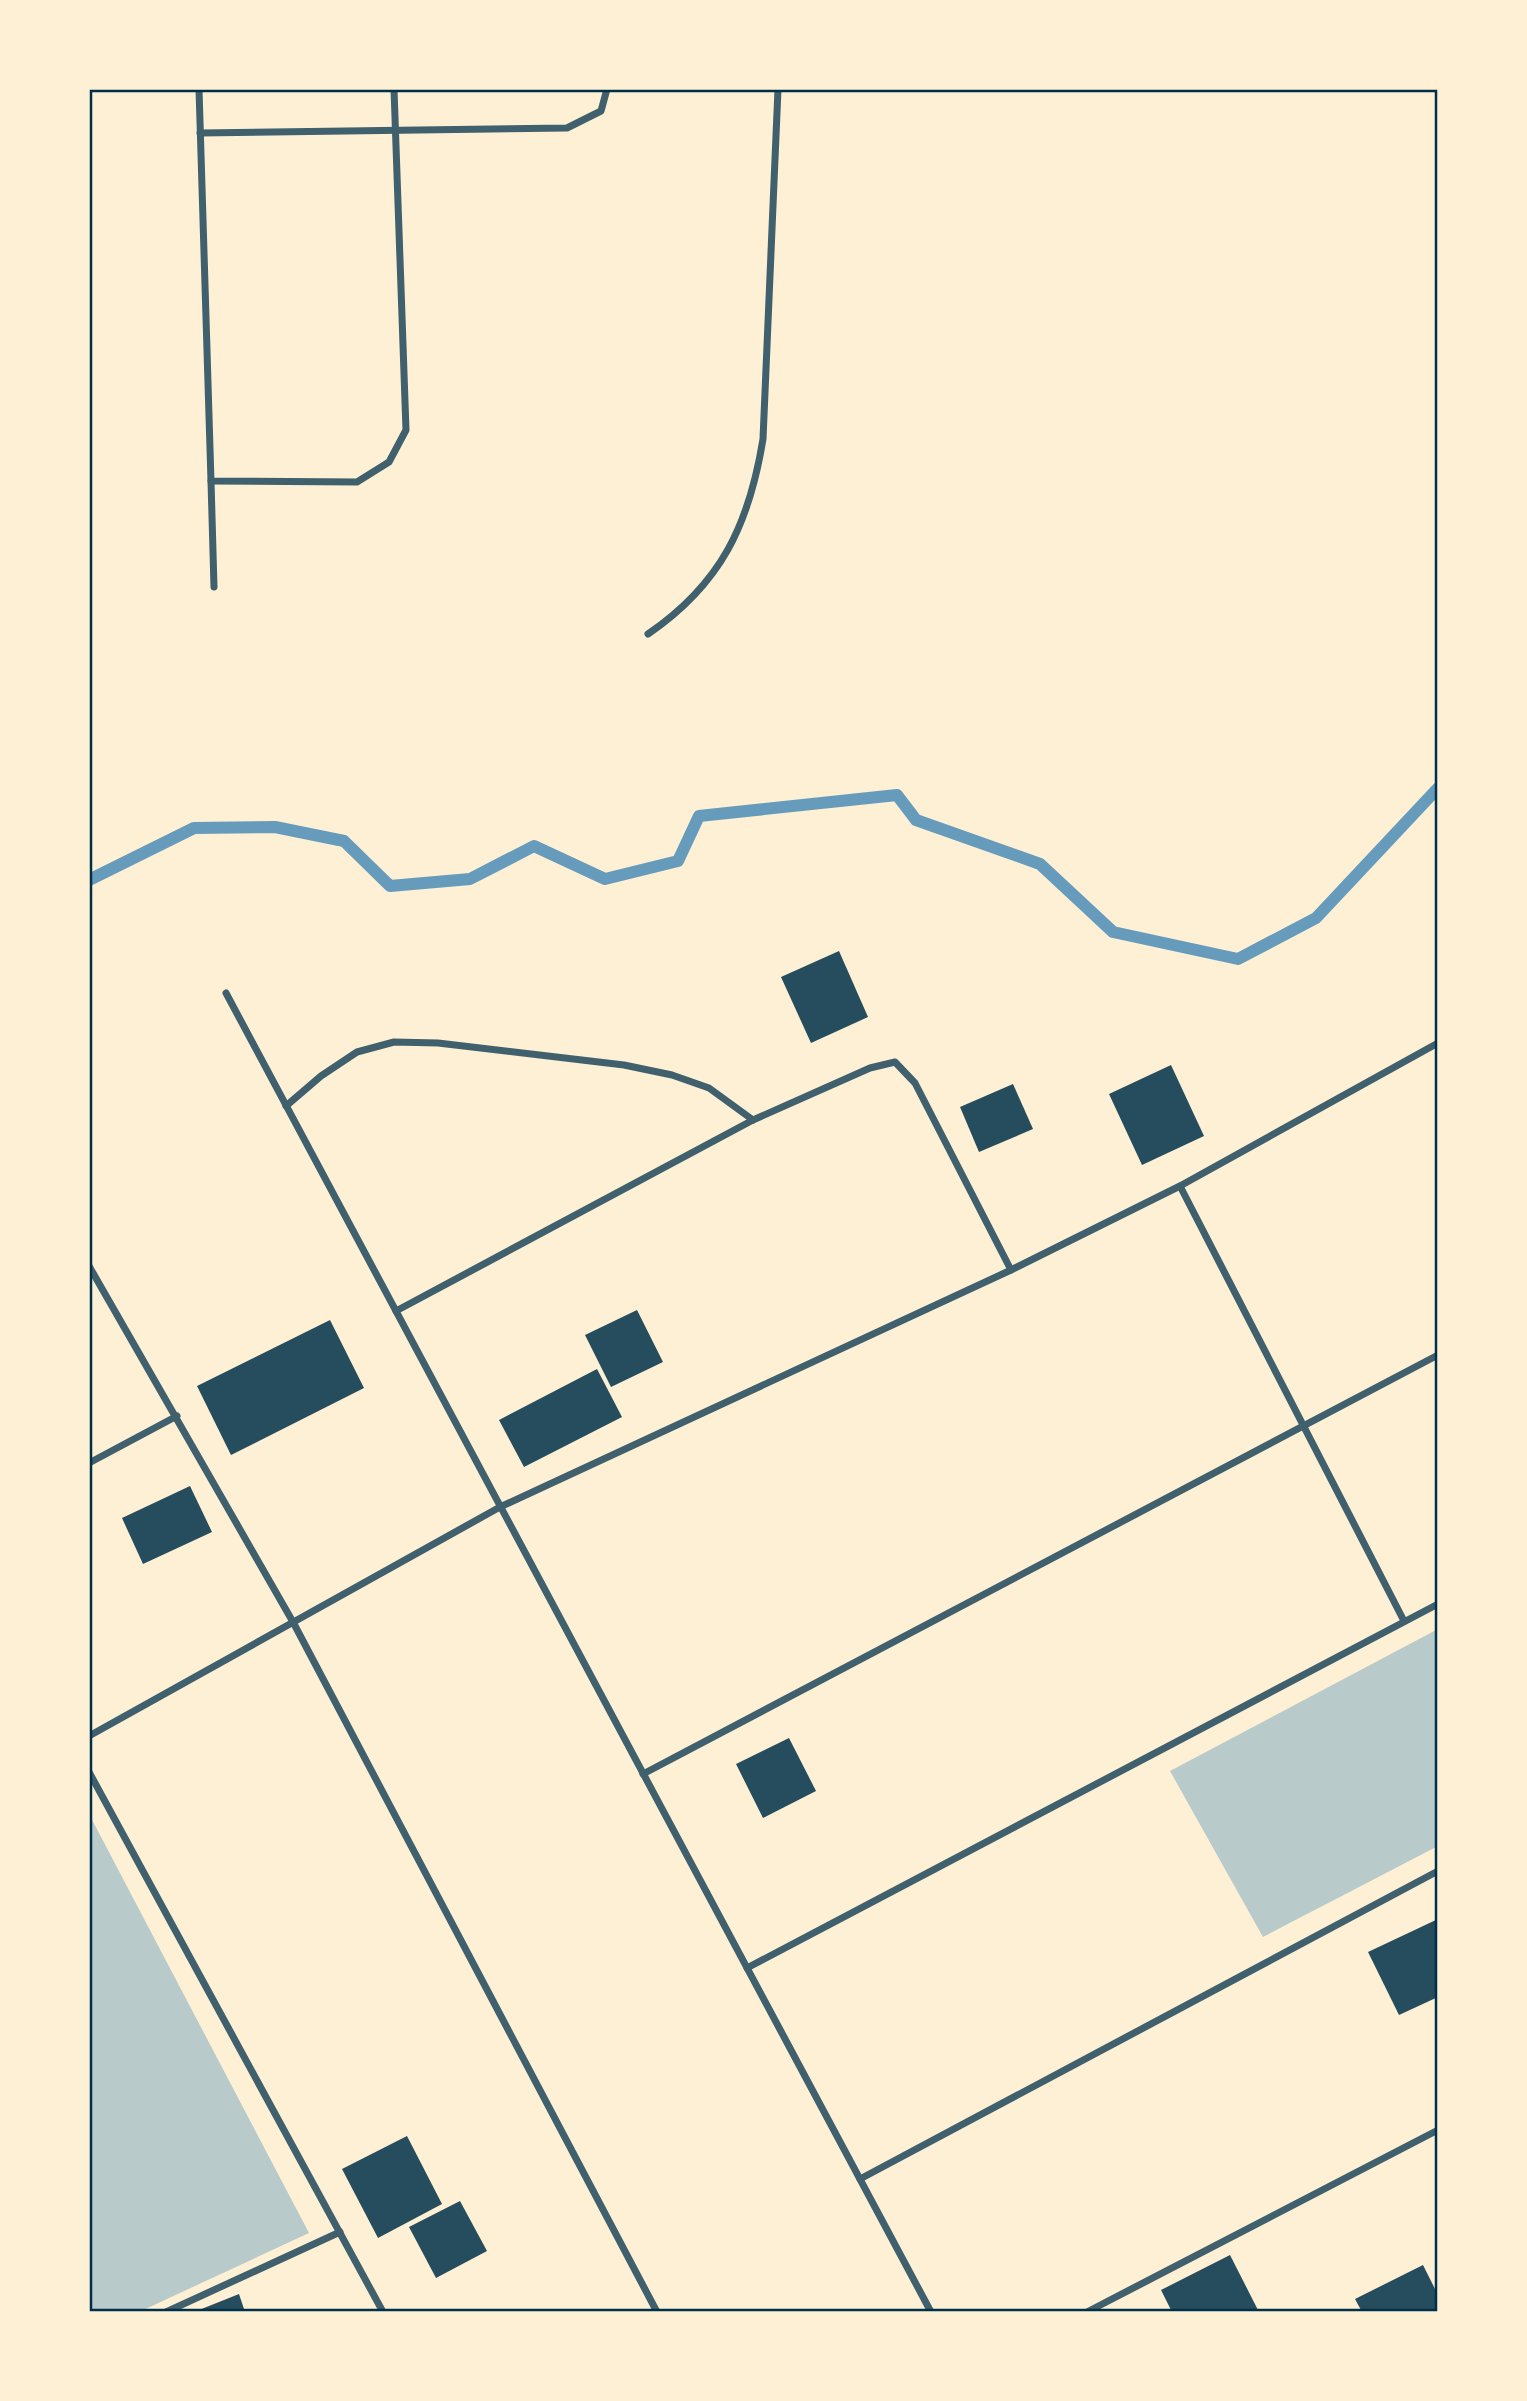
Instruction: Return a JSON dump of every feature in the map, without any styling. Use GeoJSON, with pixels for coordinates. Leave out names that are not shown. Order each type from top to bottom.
{"type":"FeatureCollection","features":[{"type":"Feature","properties":{"kind":"street"},"geometry":{"type":"LineString","coordinates":[[199,89],[214,587]]}},
{"type":"Feature","properties":{"kind":"street"},"geometry":{"type":"LineString","coordinates":[[211,481],[356,482],[389,462],[406,430],[394,89]]}},
{"type":"Feature","properties":{"kind":"street"},"geometry":{"type":"LineString","coordinates":[[200,133],[567,128],[601,111],[607,89]]}},
{"type":"Feature","properties":{"kind":"street"},"geometry":{"type":"LineString","coordinates":[[648,634],[679,613],[731,549],[757,480],[763,439],[778,89]]}},
{"type":"Feature","properties":{"kind":"street"},"geometry":{"type":"LineString","coordinates":[[226,993],[931,2312]]}},
{"type":"Feature","properties":{"kind":"street"},"geometry":{"type":"LineString","coordinates":[[286,1106],[321,1076],[357,1052],[394,1042],[438,1043],[624,1065],[672,1076],[709,1088],[753,1119]]}},
{"type":"Feature","properties":{"kind":"street"},"geometry":{"type":"LineString","coordinates":[[89,1736],[500,1507],[1012,1270],[1180,1186],[1438,1043]]}},
{"type":"Feature","properties":{"kind":"street"},"geometry":{"type":"LineString","coordinates":[[396,1311],[753,1119],[870,1068],[895,1062],[915,1083],[1012,1270]]}},
{"type":"Feature","properties":{"kind":"street"},"geometry":{"type":"LineString","coordinates":[[1180,1186],[1404,1621]]}},
{"type":"Feature","properties":{"kind":"street"},"geometry":{"type":"LineString","coordinates":[[89,1266],[293,1622],[657,2312]]}},
{"type":"Feature","properties":{"kind":"street"},"geometry":{"type":"LineString","coordinates":[[643,1774],[1301,1425],[1438,1356]]}},
{"type":"Feature","properties":{"kind":"street"},"geometry":{"type":"LineString","coordinates":[[89,1463],[177,1416]]}},
{"type":"Feature","properties":{"kind":"street"},"geometry":{"type":"LineString","coordinates":[[747,1969],[1438,1604]]}},
{"type":"Feature","properties":{"kind":"street"},"geometry":{"type":"LineString","coordinates":[[89,1772],[383,2312]]}},
{"type":"Feature","properties":{"kind":"street"},"geometry":{"type":"LineString","coordinates":[[860,2179],[1438,1871]]}},
{"type":"Feature","properties":{"kind":"street"},"geometry":{"type":"LineString","coordinates":[[1087,2312],[1438,2130]]}},
{"type":"Feature","properties":{"kind":"street"},"geometry":{"type":"LineString","coordinates":[[166,2312],[340,2232]]}},
{"type":"Feature","properties":{"kind":"shaded area"},"geometry":{"type":"Polygon","coordinates":[[[1438,1629],[1438,1846],[1263,1937],[1170,1771],[1438,1629]]]}},
{"type":"Feature","properties":{"kind":"shaded area"},"geometry":{"type":"Polygon","coordinates":[[[89,1814],[309,2233],[139,2312],[89,2312],[89,1814]]]}},
{"type":"Feature","properties":{"kind":"building"},"geometry":{"type":"Polygon","coordinates":[[[839,951],[868,1017],[811,1043],[781,977],[839,951]]]}},
{"type":"Feature","properties":{"kind":"building"},"geometry":{"type":"Polygon","coordinates":[[[1171,1065],[1204,1136],[1142,1165],[1109,1094],[1171,1065]]]}},
{"type":"Feature","properties":{"kind":"building"},"geometry":{"type":"Polygon","coordinates":[[[1013,1084],[1033,1129],[979,1152],[960,1107],[1013,1084]]]}},
{"type":"Feature","properties":{"kind":"building"},"geometry":{"type":"Polygon","coordinates":[[[637,1310],[663,1362],[611,1387],[585,1335],[637,1310]]]}},
{"type":"Feature","properties":{"kind":"building"},"geometry":{"type":"Polygon","coordinates":[[[330,1320],[364,1388],[231,1455],[197,1386],[330,1320]]]}},
{"type":"Feature","properties":{"kind":"building"},"geometry":{"type":"Polygon","coordinates":[[[597,1369],[622,1417],[524,1467],[499,1420],[597,1369]]]}},
{"type":"Feature","properties":{"kind":"building"},"geometry":{"type":"Polygon","coordinates":[[[190,1486],[212,1532],[143,1564],[122,1518],[190,1486]]]}},
{"type":"Feature","properties":{"kind":"building"},"geometry":{"type":"Polygon","coordinates":[[[789,1738],[816,1791],[763,1818],[736,1764],[789,1738]]]}},
{"type":"Feature","properties":{"kind":"building"},"geometry":{"type":"Polygon","coordinates":[[[1438,1919],[1438,1997],[1399,2015],[1368,1952],[1438,1919]]]}},
{"type":"Feature","properties":{"kind":"building"},"geometry":{"type":"Polygon","coordinates":[[[407,2136],[442,2204],[378,2238],[342,2169],[407,2136]]]}},
{"type":"Feature","properties":{"kind":"building"},"geometry":{"type":"Polygon","coordinates":[[[460,2201],[487,2251],[436,2278],[409,2227],[460,2201]]]}},
{"type":"Feature","properties":{"kind":"building"},"geometry":{"type":"Polygon","coordinates":[[[1230,2255],[1259,2312],[1172,2312],[1161,2290],[1230,2255]]]}},
{"type":"Feature","properties":{"kind":"building"},"geometry":{"type":"Polygon","coordinates":[[[1423,2265],[1438,2295],[1438,2312],[1362,2312],[1355,2299],[1423,2265]]]}},
{"type":"Feature","properties":{"kind":"building"},"geometry":{"type":"Polygon","coordinates":[[[239,2294],[245,2312],[194,2312],[239,2294]]]}},
{"type":"Feature","properties":{"kind":"waterway"},"geometry":{"type":"LineString","coordinates":[[89,880],[194,828],[275,827],[344,841],[390,886],[470,879],[534,846],[605,879],[678,861],[699,816],[897,795],[916,820],[1040,864],[1113,932],[1238,959],[1316,918],[1438,788]]}}]}
